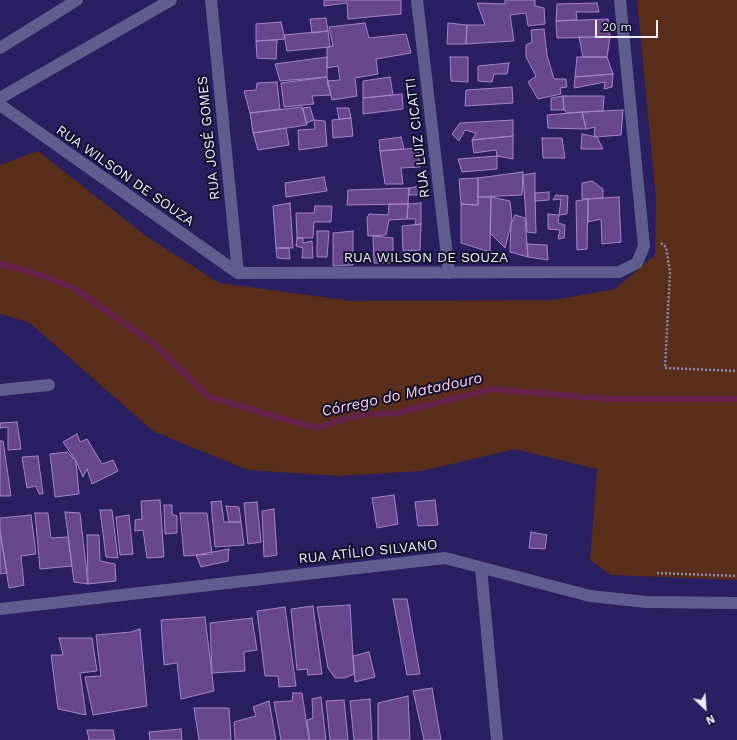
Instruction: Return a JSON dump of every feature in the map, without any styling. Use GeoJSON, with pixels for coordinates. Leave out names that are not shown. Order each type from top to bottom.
{"type":"FeatureCollection","features":[{"type":"Feature","properties":{"kind":"street"},"geometry":{"type":"LineString","coordinates":[[0,48],[77,0]]}},
{"type":"Feature","properties":{"kind":"street"},"geometry":{"type":"LineString","coordinates":[[0,98],[171,0]]}},
{"type":"Feature","properties":{"kind":"street","name":"RUA JOSÉ GOMES"},"geometry":{"type":"LineString","coordinates":[[211,0],[238,273]]}},
{"type":"Feature","properties":{"kind":"street","name":"RUA LUIZ CICATTI"},"geometry":{"type":"LineString","coordinates":[[417,0],[449,273]]}},
{"type":"Feature","properties":{"kind":"street","name":"RUA WILSON DE SOUZA"},"geometry":{"type":"LineString","coordinates":[[0,105],[238,273],[619,272],[637,263],[644,246],[620,0]]}},
{"type":"Feature","properties":{"kind":"street"},"geometry":{"type":"LineString","coordinates":[[0,390],[48,385]]}},
{"type":"Feature","properties":{"kind":"street","name":"RUA ATÍLIO SILVANO"},"geometry":{"type":"LineString","coordinates":[[0,609],[445,558],[590,596],[646,602],[737,603]]}},
{"type":"Feature","properties":{"kind":"street"},"geometry":{"type":"LineString","coordinates":[[481,568],[497,740]]}},
{"type":"Feature","properties":{"kind":"path"},"geometry":{"type":"LineString","coordinates":[[641,222],[666,247],[669,266],[665,368],[737,371]]}},
{"type":"Feature","properties":{"kind":"path"},"geometry":{"type":"LineString","coordinates":[[657,573],[737,576]]}},
{"type":"Feature","properties":{"kind":"shaded area"},"geometry":{"type":"Polygon","coordinates":[[[637,0],[737,0],[737,580],[611,575],[590,560],[597,469],[515,449],[422,471],[339,476],[248,470],[153,431],[30,323],[0,314],[0,165],[38,151],[146,236],[219,283],[351,301],[554,300],[615,289],[655,255],[656,199],[637,0]]]}},
{"type":"Feature","properties":{"kind":"building"},"geometry":{"type":"Polygon","coordinates":[[[324,0],[401,0],[401,14],[348,19],[347,3],[324,6],[324,0]]]}},
{"type":"Feature","properties":{"kind":"building"},"geometry":{"type":"Polygon","coordinates":[[[505,0],[535,0],[535,6],[544,8],[545,24],[528,26],[526,13],[510,15],[514,41],[466,44],[467,25],[485,25],[477,3],[505,4],[505,0]]]}},
{"type":"Feature","properties":{"kind":"building"},"geometry":{"type":"Polygon","coordinates":[[[597,3],[599,12],[576,12],[577,20],[556,21],[557,4],[597,3]]]}},
{"type":"Feature","properties":{"kind":"building"},"geometry":{"type":"Polygon","coordinates":[[[326,18],[328,31],[312,33],[310,19],[326,18]]]}},
{"type":"Feature","properties":{"kind":"building"},"geometry":{"type":"Polygon","coordinates":[[[608,19],[610,37],[557,38],[556,21],[608,19]]]}},
{"type":"Feature","properties":{"kind":"building"},"geometry":{"type":"Polygon","coordinates":[[[281,22],[285,39],[256,41],[256,24],[281,22]]]}},
{"type":"Feature","properties":{"kind":"building"},"geometry":{"type":"Polygon","coordinates":[[[365,23],[369,38],[406,34],[411,53],[376,59],[378,74],[355,78],[357,96],[332,100],[327,81],[340,80],[338,66],[327,68],[327,47],[333,46],[329,27],[365,23]]]}},
{"type":"Feature","properties":{"kind":"building"},"geometry":{"type":"Polygon","coordinates":[[[448,23],[467,25],[466,44],[447,44],[448,23]]]}},
{"type":"Feature","properties":{"kind":"building"},"geometry":{"type":"Polygon","coordinates":[[[544,29],[547,55],[554,79],[566,79],[567,87],[560,88],[561,94],[538,99],[528,82],[536,76],[526,57],[526,45],[532,42],[531,30],[544,29]]]}},
{"type":"Feature","properties":{"kind":"building"},"geometry":{"type":"Polygon","coordinates":[[[328,31],[330,47],[287,51],[284,35],[328,31]]]}},
{"type":"Feature","properties":{"kind":"building"},"geometry":{"type":"Polygon","coordinates":[[[579,37],[610,37],[607,57],[583,57],[579,37]]]}},
{"type":"Feature","properties":{"kind":"building"},"geometry":{"type":"Polygon","coordinates":[[[277,40],[276,59],[257,58],[256,41],[277,40]]]}},
{"type":"Feature","properties":{"kind":"building"},"geometry":{"type":"Polygon","coordinates":[[[327,57],[327,77],[280,81],[275,64],[327,57]]]}},
{"type":"Feature","properties":{"kind":"building"},"geometry":{"type":"Polygon","coordinates":[[[450,57],[468,57],[468,82],[451,81],[450,57]]]}},
{"type":"Feature","properties":{"kind":"building"},"geometry":{"type":"Polygon","coordinates":[[[577,57],[607,57],[613,74],[575,77],[577,57]]]}},
{"type":"Feature","properties":{"kind":"building"},"geometry":{"type":"Polygon","coordinates":[[[509,63],[507,74],[494,74],[492,82],[478,81],[478,66],[509,63]]]}},
{"type":"Feature","properties":{"kind":"building"},"geometry":{"type":"Polygon","coordinates":[[[613,74],[612,87],[604,89],[605,82],[574,88],[575,77],[613,74]]]}},
{"type":"Feature","properties":{"kind":"building"},"geometry":{"type":"Polygon","coordinates":[[[327,77],[331,95],[312,96],[314,104],[284,107],[281,83],[327,77]]]}},
{"type":"Feature","properties":{"kind":"building"},"geometry":{"type":"Polygon","coordinates":[[[390,77],[393,95],[363,98],[363,81],[390,77]]]}},
{"type":"Feature","properties":{"kind":"building"},"geometry":{"type":"Polygon","coordinates":[[[277,82],[280,109],[250,113],[244,91],[256,90],[257,83],[277,82]]]}},
{"type":"Feature","properties":{"kind":"building"},"geometry":{"type":"Polygon","coordinates":[[[512,87],[513,103],[465,106],[466,90],[512,87]]]}},
{"type":"Feature","properties":{"kind":"building"},"geometry":{"type":"Polygon","coordinates":[[[402,94],[403,109],[363,114],[363,98],[402,94]]]}},
{"type":"Feature","properties":{"kind":"building"},"geometry":{"type":"Polygon","coordinates":[[[563,96],[604,96],[603,111],[567,113],[564,110],[563,96]]]}},
{"type":"Feature","properties":{"kind":"building"},"geometry":{"type":"Polygon","coordinates":[[[563,96],[564,110],[551,110],[551,98],[563,96]]]}},
{"type":"Feature","properties":{"kind":"building"},"geometry":{"type":"Polygon","coordinates":[[[302,107],[307,125],[253,133],[250,113],[302,107]]]}},
{"type":"Feature","properties":{"kind":"building"},"geometry":{"type":"Polygon","coordinates":[[[310,107],[314,120],[306,123],[303,108],[310,107]]]}},
{"type":"Feature","properties":{"kind":"building"},"geometry":{"type":"Polygon","coordinates":[[[337,108],[349,108],[351,118],[339,119],[337,108]]]}},
{"type":"Feature","properties":{"kind":"building"},"geometry":{"type":"Polygon","coordinates":[[[623,110],[621,135],[597,137],[594,135],[595,127],[586,129],[582,112],[623,110]]]}},
{"type":"Feature","properties":{"kind":"building"},"geometry":{"type":"Polygon","coordinates":[[[582,112],[586,129],[548,128],[547,115],[582,112]]]}},
{"type":"Feature","properties":{"kind":"building"},"geometry":{"type":"Polygon","coordinates":[[[351,118],[353,136],[333,138],[332,120],[351,118]]]}},
{"type":"Feature","properties":{"kind":"building"},"geometry":{"type":"Polygon","coordinates":[[[314,120],[325,121],[327,146],[299,150],[298,130],[315,129],[314,120]]]}},
{"type":"Feature","properties":{"kind":"building"},"geometry":{"type":"Polygon","coordinates":[[[513,120],[513,136],[472,140],[476,133],[465,130],[459,141],[452,134],[460,123],[513,120]]]}},
{"type":"Feature","properties":{"kind":"building"},"geometry":{"type":"Polygon","coordinates":[[[286,128],[289,145],[258,150],[253,133],[286,128]]]}},
{"type":"Feature","properties":{"kind":"building"},"geometry":{"type":"Polygon","coordinates":[[[582,134],[597,137],[603,149],[581,149],[582,134]]]}},
{"type":"Feature","properties":{"kind":"building"},"geometry":{"type":"Polygon","coordinates":[[[513,136],[513,159],[497,156],[496,150],[474,153],[472,140],[513,136]]]}},
{"type":"Feature","properties":{"kind":"building"},"geometry":{"type":"Polygon","coordinates":[[[401,137],[404,149],[380,151],[379,140],[401,137]]]}},
{"type":"Feature","properties":{"kind":"building"},"geometry":{"type":"Polygon","coordinates":[[[542,138],[562,138],[565,158],[543,158],[542,138]]]}},
{"type":"Feature","properties":{"kind":"building"},"geometry":{"type":"Polygon","coordinates":[[[418,148],[420,167],[401,168],[403,184],[385,184],[380,151],[418,148]]]}},
{"type":"Feature","properties":{"kind":"building"},"geometry":{"type":"Polygon","coordinates":[[[497,156],[497,169],[462,172],[458,159],[497,156]]]}},
{"type":"Feature","properties":{"kind":"building"},"geometry":{"type":"Polygon","coordinates":[[[523,172],[522,195],[478,197],[478,178],[523,172]]]}},
{"type":"Feature","properties":{"kind":"building"},"geometry":{"type":"Polygon","coordinates":[[[535,173],[536,233],[527,232],[523,175],[535,173]]]}},
{"type":"Feature","properties":{"kind":"building"},"geometry":{"type":"Polygon","coordinates":[[[324,177],[327,191],[286,197],[285,183],[324,177]]]}},
{"type":"Feature","properties":{"kind":"building"},"geometry":{"type":"Polygon","coordinates":[[[478,178],[478,205],[461,204],[459,179],[478,178]]]}},
{"type":"Feature","properties":{"kind":"building"},"geometry":{"type":"Polygon","coordinates":[[[592,181],[603,189],[603,198],[582,199],[582,183],[592,181]]]}},
{"type":"Feature","properties":{"kind":"building"},"geometry":{"type":"Polygon","coordinates":[[[420,186],[421,195],[409,195],[409,188],[420,186]]]}},
{"type":"Feature","properties":{"kind":"building"},"geometry":{"type":"Polygon","coordinates":[[[409,188],[408,204],[347,205],[348,190],[409,188]]]}},
{"type":"Feature","properties":{"kind":"building"},"geometry":{"type":"Polygon","coordinates":[[[549,192],[549,200],[535,201],[535,193],[549,192]]]}},
{"type":"Feature","properties":{"kind":"building"},"geometry":{"type":"Polygon","coordinates":[[[556,195],[568,196],[567,214],[559,215],[561,199],[553,200],[556,195]]]}},
{"type":"Feature","properties":{"kind":"building"},"geometry":{"type":"Polygon","coordinates":[[[478,197],[491,197],[490,252],[461,243],[461,204],[478,205],[478,197]]]}},
{"type":"Feature","properties":{"kind":"building"},"geometry":{"type":"Polygon","coordinates":[[[491,197],[510,201],[512,221],[505,248],[490,233],[491,197]]]}},
{"type":"Feature","properties":{"kind":"building"},"geometry":{"type":"Polygon","coordinates":[[[619,197],[621,242],[602,244],[601,219],[588,222],[588,199],[619,197]]]}},
{"type":"Feature","properties":{"kind":"building"},"geometry":{"type":"Polygon","coordinates":[[[588,199],[587,249],[577,250],[576,201],[588,199]]]}},
{"type":"Feature","properties":{"kind":"building"},"geometry":{"type":"Polygon","coordinates":[[[290,203],[293,248],[276,248],[273,206],[290,203]]]}},
{"type":"Feature","properties":{"kind":"building"},"geometry":{"type":"Polygon","coordinates":[[[421,203],[421,224],[415,225],[416,219],[407,219],[408,204],[421,203]]]}},
{"type":"Feature","properties":{"kind":"building"},"geometry":{"type":"Polygon","coordinates":[[[389,204],[408,204],[407,219],[389,220],[386,235],[368,236],[367,218],[369,214],[388,215],[389,204]]]}},
{"type":"Feature","properties":{"kind":"building"},"geometry":{"type":"Polygon","coordinates":[[[315,206],[332,206],[331,222],[314,222],[313,238],[297,238],[296,213],[314,213],[315,206]]]}},
{"type":"Feature","properties":{"kind":"building"},"geometry":{"type":"Polygon","coordinates":[[[548,214],[559,215],[558,223],[565,225],[564,238],[558,239],[560,230],[548,229],[548,214]]]}},
{"type":"Feature","properties":{"kind":"building"},"geometry":{"type":"Polygon","coordinates":[[[515,215],[525,218],[528,257],[510,252],[511,224],[515,215]]]}},
{"type":"Feature","properties":{"kind":"building"},"geometry":{"type":"Polygon","coordinates":[[[421,224],[420,250],[403,251],[402,226],[421,224]]]}},
{"type":"Feature","properties":{"kind":"building"},"geometry":{"type":"Polygon","coordinates":[[[317,231],[329,231],[327,257],[317,257],[317,231]]]}},
{"type":"Feature","properties":{"kind":"building"},"geometry":{"type":"Polygon","coordinates":[[[353,231],[353,265],[333,266],[333,233],[353,231]]]}},
{"type":"Feature","properties":{"kind":"building"},"geometry":{"type":"Polygon","coordinates":[[[373,236],[393,238],[393,263],[374,263],[373,236]]]}},
{"type":"Feature","properties":{"kind":"building"},"geometry":{"type":"Polygon","coordinates":[[[297,238],[303,238],[303,243],[312,241],[313,258],[302,258],[303,248],[296,246],[297,238]]]}},
{"type":"Feature","properties":{"kind":"building"},"geometry":{"type":"Polygon","coordinates":[[[527,244],[547,245],[548,260],[528,257],[527,244]]]}},
{"type":"Feature","properties":{"kind":"building"},"geometry":{"type":"Polygon","coordinates":[[[276,248],[289,248],[290,259],[277,258],[276,248]]]}},
{"type":"Feature","properties":{"kind":"building"},"geometry":{"type":"Polygon","coordinates":[[[17,422],[21,449],[8,450],[8,427],[0,428],[0,423],[17,422]]]}},
{"type":"Feature","properties":{"kind":"building"},"geometry":{"type":"Polygon","coordinates":[[[77,434],[80,442],[87,439],[102,464],[113,460],[118,471],[92,484],[87,469],[83,477],[76,461],[63,442],[77,434]]]}},
{"type":"Feature","properties":{"kind":"building"},"geometry":{"type":"Polygon","coordinates":[[[0,441],[3,441],[11,496],[0,496],[0,441]]]}},
{"type":"Feature","properties":{"kind":"building"},"geometry":{"type":"Polygon","coordinates":[[[67,452],[76,461],[79,494],[55,497],[50,454],[67,452]]]}},
{"type":"Feature","properties":{"kind":"building"},"geometry":{"type":"Polygon","coordinates":[[[38,456],[43,494],[39,494],[36,486],[27,488],[22,457],[38,456]]]}},
{"type":"Feature","properties":{"kind":"building"},"geometry":{"type":"Polygon","coordinates":[[[394,495],[398,524],[377,528],[372,498],[394,495]]]}},
{"type":"Feature","properties":{"kind":"building"},"geometry":{"type":"Polygon","coordinates":[[[160,500],[164,557],[147,558],[143,530],[135,531],[135,520],[142,519],[141,501],[160,500]]]}},
{"type":"Feature","properties":{"kind":"building"},"geometry":{"type":"Polygon","coordinates":[[[435,500],[438,525],[418,526],[415,502],[435,500]]]}},
{"type":"Feature","properties":{"kind":"building"},"geometry":{"type":"Polygon","coordinates":[[[221,501],[224,522],[241,522],[244,545],[215,547],[211,502],[221,501]]]}},
{"type":"Feature","properties":{"kind":"building"},"geometry":{"type":"Polygon","coordinates":[[[257,502],[261,542],[248,544],[244,503],[257,502]]]}},
{"type":"Feature","properties":{"kind":"building"},"geometry":{"type":"Polygon","coordinates":[[[164,505],[172,505],[172,514],[177,516],[177,533],[165,534],[164,505]]]}},
{"type":"Feature","properties":{"kind":"building"},"geometry":{"type":"Polygon","coordinates":[[[226,506],[239,507],[241,522],[229,522],[226,506]]]}},
{"type":"Feature","properties":{"kind":"building"},"geometry":{"type":"Polygon","coordinates":[[[274,509],[277,555],[264,557],[262,511],[274,509]]]}},
{"type":"Feature","properties":{"kind":"building"},"geometry":{"type":"Polygon","coordinates":[[[100,510],[112,510],[118,558],[106,557],[100,510]]]}},
{"type":"Feature","properties":{"kind":"building"},"geometry":{"type":"Polygon","coordinates":[[[65,512],[80,513],[88,584],[74,582],[65,512]]]}},
{"type":"Feature","properties":{"kind":"building"},"geometry":{"type":"Polygon","coordinates":[[[35,513],[48,513],[51,538],[68,537],[72,566],[40,569],[35,513]]]}},
{"type":"Feature","properties":{"kind":"building"},"geometry":{"type":"Polygon","coordinates":[[[180,513],[207,513],[212,554],[184,556],[180,513]]]}},
{"type":"Feature","properties":{"kind":"building"},"geometry":{"type":"Polygon","coordinates":[[[31,515],[36,554],[21,556],[24,585],[9,588],[0,531],[0,518],[31,515]]]}},
{"type":"Feature","properties":{"kind":"building"},"geometry":{"type":"Polygon","coordinates":[[[129,515],[133,554],[120,555],[116,517],[129,515]]]}},
{"type":"Feature","properties":{"kind":"building"},"geometry":{"type":"Polygon","coordinates":[[[0,531],[7,573],[0,574],[0,531]]]}},
{"type":"Feature","properties":{"kind":"building"},"geometry":{"type":"Polygon","coordinates":[[[531,532],[547,535],[545,549],[529,548],[531,532]]]}},
{"type":"Feature","properties":{"kind":"building"},"geometry":{"type":"Polygon","coordinates":[[[87,535],[99,535],[100,561],[115,564],[116,581],[88,584],[87,535]]]}},
{"type":"Feature","properties":{"kind":"building"},"geometry":{"type":"Polygon","coordinates":[[[229,549],[228,561],[201,567],[196,555],[229,549]]]}},
{"type":"Feature","properties":{"kind":"building"},"geometry":{"type":"Polygon","coordinates":[[[393,599],[407,599],[420,674],[407,675],[393,599]]]}},
{"type":"Feature","properties":{"kind":"building"},"geometry":{"type":"Polygon","coordinates":[[[350,605],[354,674],[345,678],[335,678],[328,668],[317,607],[350,605]]]}},
{"type":"Feature","properties":{"kind":"building"},"geometry":{"type":"Polygon","coordinates":[[[313,606],[322,674],[308,675],[307,669],[297,670],[291,609],[313,606]]]}},
{"type":"Feature","properties":{"kind":"building"},"geometry":{"type":"Polygon","coordinates":[[[285,607],[296,686],[279,687],[278,676],[265,676],[257,611],[285,607]]]}},
{"type":"Feature","properties":{"kind":"building"},"geometry":{"type":"Polygon","coordinates":[[[205,617],[214,691],[181,699],[177,663],[164,665],[161,620],[205,617]]]}},
{"type":"Feature","properties":{"kind":"building"},"geometry":{"type":"Polygon","coordinates":[[[252,618],[257,650],[244,652],[245,671],[212,673],[210,623],[252,618]]]}},
{"type":"Feature","properties":{"kind":"building"},"geometry":{"type":"Polygon","coordinates":[[[140,629],[147,706],[93,715],[85,677],[101,676],[96,635],[131,632],[140,629]]]}},
{"type":"Feature","properties":{"kind":"building"},"geometry":{"type":"Polygon","coordinates":[[[59,638],[92,638],[97,671],[80,673],[86,715],[58,709],[51,655],[63,655],[59,638]]]}},
{"type":"Feature","properties":{"kind":"building"},"geometry":{"type":"Polygon","coordinates":[[[369,652],[375,677],[355,682],[353,656],[369,652]]]}},
{"type":"Feature","properties":{"kind":"building"},"geometry":{"type":"Polygon","coordinates":[[[432,688],[441,740],[424,740],[413,691],[432,688]]]}},
{"type":"Feature","properties":{"kind":"building"},"geometry":{"type":"Polygon","coordinates":[[[293,693],[302,693],[309,740],[281,740],[274,702],[292,701],[293,693]]]}},
{"type":"Feature","properties":{"kind":"building"},"geometry":{"type":"Polygon","coordinates":[[[408,696],[410,740],[378,740],[378,703],[408,696]]]}},
{"type":"Feature","properties":{"kind":"building"},"geometry":{"type":"Polygon","coordinates":[[[321,697],[326,740],[310,740],[307,720],[313,718],[312,699],[321,697]]]}},
{"type":"Feature","properties":{"kind":"building"},"geometry":{"type":"Polygon","coordinates":[[[370,699],[372,740],[354,740],[350,701],[370,699]]]}},
{"type":"Feature","properties":{"kind":"building"},"geometry":{"type":"Polygon","coordinates":[[[344,700],[348,740],[330,740],[326,701],[344,700]]]}},
{"type":"Feature","properties":{"kind":"building"},"geometry":{"type":"Polygon","coordinates":[[[269,701],[276,740],[235,740],[234,722],[256,716],[253,707],[269,701]]]}},
{"type":"Feature","properties":{"kind":"building"},"geometry":{"type":"Polygon","coordinates":[[[194,708],[229,708],[231,740],[199,740],[194,708]]]}},
{"type":"Feature","properties":{"kind":"building"},"geometry":{"type":"Polygon","coordinates":[[[181,729],[182,740],[150,740],[149,732],[181,729]]]}},
{"type":"Feature","properties":{"kind":"building"},"geometry":{"type":"Polygon","coordinates":[[[87,730],[113,730],[115,740],[89,740],[87,730]]]}},
{"type":"Feature","properties":{"kind":"waterway","name":"Córrego do Matadouro"},"geometry":{"type":"LineString","coordinates":[[0,264],[31,272],[72,287],[153,343],[209,397],[315,428],[359,415],[397,413],[492,389],[606,399],[737,399]]}}]}
